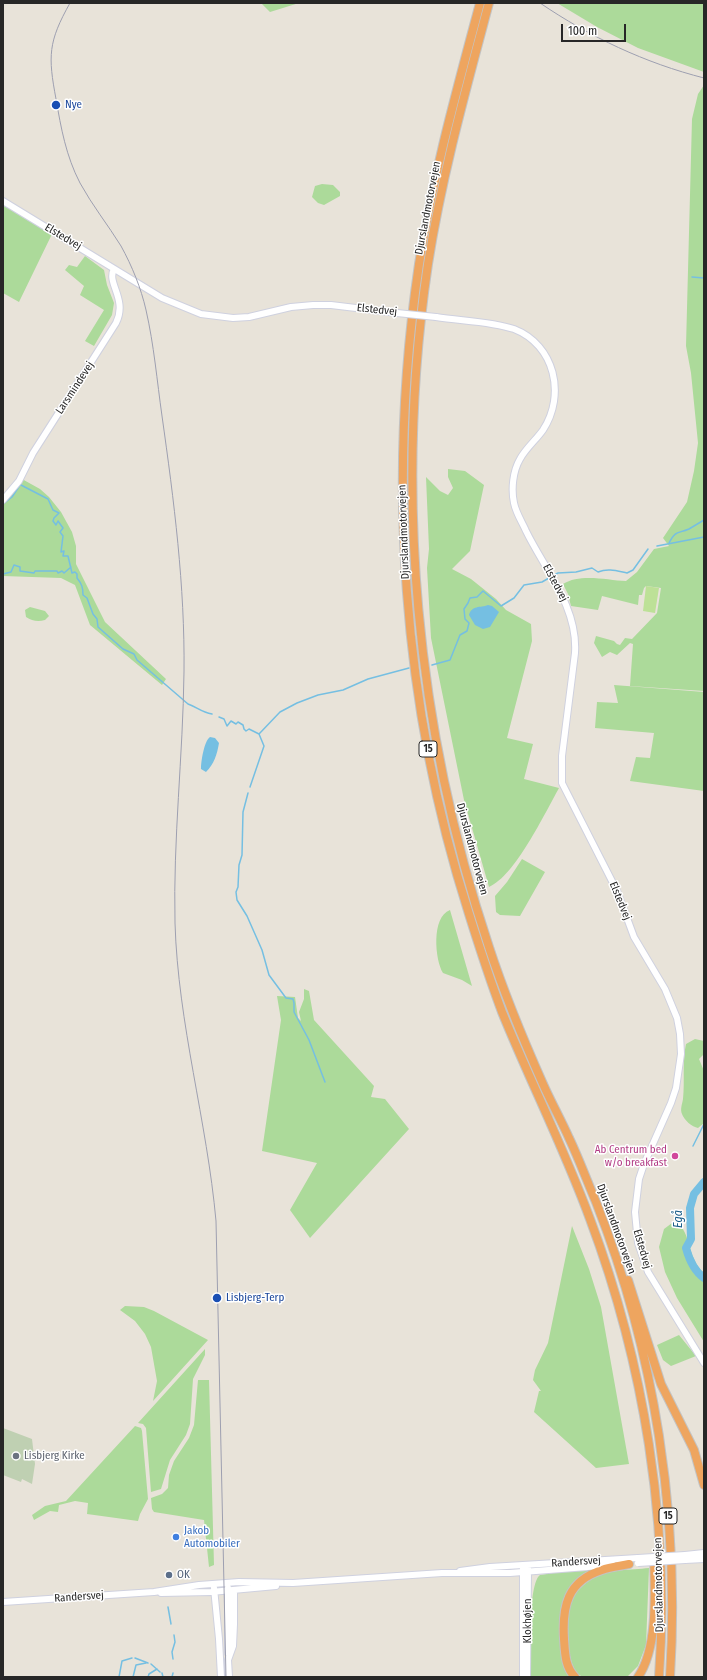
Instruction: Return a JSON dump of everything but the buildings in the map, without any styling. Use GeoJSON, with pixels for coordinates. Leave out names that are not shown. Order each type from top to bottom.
{"type":"FeatureCollection","features":[{"type":"Feature","properties":{"kind":"highway","name":"Djurslandmotorvejen"},"geometry":{"type":"LineString","coordinates":[[480,3],[435,176],[420,261],[410,340],[405,419],[404,518],[409,615],[422,716],[438,801],[467,907],[502,1011],[571,1171],[605,1260],[635,1370],[652,1467],[657,1517],[660,1582],[659,1677]]}},
{"type":"Feature","properties":{"kind":"highway","name":"Djurslandmotorvejen"},"geometry":{"type":"LineString","coordinates":[[489,3],[462,102],[444,178],[423,302],[414,421],[413,516],[417,605],[423,661],[447,798],[466,874],[489,948],[508,1000],[545,1088],[571,1142],[616,1257],[633,1316],[653,1406],[661,1454],[669,1522],[672,1590],[670,1677]]}},
{"type":"Feature","properties":{"kind":"highway"},"geometry":{"type":"LineString","coordinates":[[571,1142],[606,1217],[627,1276],[654,1367],[670,1404],[694,1450],[704,1485]]}},
{"type":"Feature","properties":{"kind":"highway"},"geometry":{"type":"LineString","coordinates":[[638,1677],[649,1656],[652,1632],[654,1564],[652,1467]]}},
{"type":"Feature","properties":{"kind":"highway"},"geometry":{"type":"LineString","coordinates":[[574,1677],[566,1662],[564,1648],[564,1611],[569,1596],[574,1588],[587,1577],[601,1570],[629,1564]]}},
{"type":"Feature","properties":{"kind":"highway"},"geometry":{"type":"LineString","coordinates":[[633,1677],[646,1655],[652,1632]]}},
{"type":"Feature","properties":{"kind":"street","name":"Elstedvej"},"geometry":{"type":"LineString","coordinates":[[3,201],[174,304],[200,314],[249,317],[291,308],[313,305],[331,305],[436,317],[494,325],[521,333],[540,347],[550,362],[555,379],[555,397],[550,418],[543,430],[520,458],[515,472],[513,488],[514,503],[531,540],[561,592],[571,619],[575,653],[562,756],[562,783],[617,891],[634,937],[665,989],[677,1018],[681,1054],[680,1071],[672,1103],[644,1164],[639,1179],[635,1212],[636,1230],[638,1243],[648,1272],[704,1363]]}},
{"type":"Feature","properties":{"kind":"street","name":"Larsmindevej"},"geometry":{"type":"LineString","coordinates":[[3,500],[19,481],[33,453],[119,318],[121,310],[120,301],[113,282],[112,273],[114,269]]}},
{"type":"Feature","properties":{"kind":"street","name":"Randersvej"},"geometry":{"type":"LineString","coordinates":[[685,1558],[704,1553]]}},
{"type":"Feature","properties":{"kind":"street","name":"Randersvej"},"geometry":{"type":"LineString","coordinates":[[154,1592],[169,1594],[215,1592],[293,1583],[448,1573],[490,1567],[685,1558],[704,1559]]}},
{"type":"Feature","properties":{"kind":"street","name":"Randersvej"},"geometry":{"type":"LineString","coordinates":[[448,1573],[467,1574],[526,1572],[600,1565],[629,1564],[638,1561]]}},
{"type":"Feature","properties":{"kind":"street","name":"Klokhøjen"},"geometry":{"type":"LineString","coordinates":[[526,1565],[527,1677]]}},
{"type":"Feature","properties":{"kind":"street","name":"Klokhøjen"},"geometry":{"type":"LineString","coordinates":[[523,1677],[526,1572]]}},
{"type":"Feature","properties":{"kind":"street","name":"Randersvej"},"geometry":{"type":"LineString","coordinates":[[3,1602],[154,1592],[228,1583],[293,1583]]}},
{"type":"Feature","properties":{"kind":"street"},"geometry":{"type":"LineString","coordinates":[[228,1583],[231,1590],[233,1646],[228,1660],[229,1677]]}},
{"type":"Feature","properties":{"kind":"street"},"geometry":{"type":"LineString","coordinates":[[214,1584],[221,1677]]}},
{"type":"Feature","properties":{"kind":"green space"},"geometry":{"type":"Polygon","coordinates":[[[261,3],[299,3],[270,12],[261,3]]]}},
{"type":"Feature","properties":{"kind":"green space"},"geometry":{"type":"Polygon","coordinates":[[[557,3],[704,3],[704,72],[638,48],[597,27],[557,3]]]}},
{"type":"Feature","properties":{"kind":"green space"},"geometry":{"type":"Polygon","coordinates":[[[704,85],[704,691],[630,686],[633,644],[630,643],[617,655],[610,652],[602,657],[594,643],[596,636],[614,641],[620,645],[625,638],[632,639],[657,613],[661,588],[646,586],[642,595],[639,595],[638,605],[602,596],[598,610],[571,606],[568,594],[563,584],[585,578],[626,581],[637,572],[654,549],[669,546],[663,538],[687,502],[698,443],[691,373],[686,346],[692,119],[698,94],[704,85]]]}},
{"type":"Feature","properties":{"kind":"green space"},"geometry":{"type":"Polygon","coordinates":[[[322,184],[333,185],[340,192],[340,196],[324,205],[318,203],[312,197],[315,186],[322,184]]]}},
{"type":"Feature","properties":{"kind":"green space"},"geometry":{"type":"Polygon","coordinates":[[[3,204],[52,234],[19,302],[3,293],[3,204]]]}},
{"type":"Feature","properties":{"kind":"green space"},"geometry":{"type":"Polygon","coordinates":[[[85,256],[104,270],[107,285],[114,303],[112,315],[94,346],[85,341],[104,310],[80,295],[84,286],[65,270],[69,265],[77,267],[85,256]]]}},
{"type":"Feature","properties":{"kind":"green space"},"geometry":{"type":"Polygon","coordinates":[[[448,469],[465,471],[484,485],[470,551],[452,569],[471,579],[496,599],[506,610],[531,624],[532,641],[507,738],[533,744],[524,779],[559,788],[538,827],[519,857],[499,881],[489,887],[464,800],[431,638],[427,568],[429,549],[426,477],[440,491],[448,495],[453,488],[448,477],[448,469]]]}},
{"type":"Feature","properties":{"kind":"green space"},"geometry":{"type":"Polygon","coordinates":[[[22,479],[40,489],[49,497],[61,512],[72,532],[76,546],[76,564],[105,622],[166,679],[162,685],[90,625],[75,585],[61,578],[3,576],[3,502],[22,479]]]}},
{"type":"Feature","properties":{"kind":"green space"},"geometry":{"type":"Polygon","coordinates":[[[646,586],[659,588],[655,613],[643,611],[646,586]]]}},
{"type":"Feature","properties":{"kind":"green space"},"geometry":{"type":"Polygon","coordinates":[[[30,607],[45,611],[49,616],[42,621],[37,621],[26,617],[25,610],[30,607]]]}},
{"type":"Feature","properties":{"kind":"green space"},"geometry":{"type":"Polygon","coordinates":[[[614,685],[704,692],[704,791],[630,781],[636,757],[650,758],[654,733],[595,728],[597,702],[618,703],[614,685]]]}},
{"type":"Feature","properties":{"kind":"green space"},"geometry":{"type":"Polygon","coordinates":[[[522,859],[545,872],[520,916],[500,915],[496,912],[495,896],[507,882],[522,859]]]}},
{"type":"Feature","properties":{"kind":"green space"},"geometry":{"type":"Polygon","coordinates":[[[450,910],[472,986],[462,980],[443,973],[440,967],[436,939],[437,930],[444,914],[450,910]]]}},
{"type":"Feature","properties":{"kind":"green space"},"geometry":{"type":"Polygon","coordinates":[[[304,989],[309,991],[314,1020],[374,1086],[371,1097],[385,1099],[409,1129],[310,1238],[290,1210],[317,1163],[262,1151],[281,1020],[277,996],[295,997],[298,1018],[301,1021],[299,1012],[304,999],[304,989]]]}},
{"type":"Feature","properties":{"kind":"green space"},"geometry":{"type":"Polygon","coordinates":[[[695,1039],[704,1041],[704,1054],[699,1059],[704,1071],[704,1123],[698,1128],[686,1121],[681,1110],[684,1092],[684,1058],[686,1044],[695,1039]]]}},
{"type":"Feature","properties":{"kind":"green space"},"geometry":{"type":"Polygon","coordinates":[[[672,1223],[679,1224],[683,1229],[695,1261],[704,1273],[704,1342],[677,1298],[665,1272],[659,1247],[664,1229],[672,1223]]]}},
{"type":"Feature","properties":{"kind":"green space"},"geometry":{"type":"Polygon","coordinates":[[[572,1226],[589,1269],[601,1307],[629,1464],[596,1468],[534,1412],[539,1391],[541,1391],[533,1380],[535,1370],[548,1343],[572,1226]]]}},
{"type":"Feature","properties":{"kind":"green space"},"geometry":{"type":"Polygon","coordinates":[[[125,1306],[144,1307],[154,1311],[208,1340],[153,1401],[157,1381],[151,1347],[145,1334],[135,1321],[120,1310],[125,1306]]]}},
{"type":"Feature","properties":{"kind":"green space"},"geometry":{"type":"Polygon","coordinates":[[[679,1335],[696,1356],[671,1366],[663,1360],[657,1345],[679,1335]]]}},
{"type":"Feature","properties":{"kind":"green space"},"geometry":{"type":"Polygon","coordinates":[[[205,1349],[205,1355],[193,1379],[190,1424],[186,1435],[170,1460],[161,1489],[151,1492],[146,1428],[143,1424],[138,1423],[205,1349]]]}},
{"type":"Feature","properties":{"kind":"green space"},"geometry":{"type":"Polygon","coordinates":[[[198,1380],[209,1380],[214,1565],[209,1567],[204,1520],[154,1512],[152,1509],[151,1498],[162,1494],[168,1488],[169,1475],[174,1461],[189,1438],[194,1425],[198,1380]]]}},
{"type":"Feature","properties":{"kind":"green space"},"geometry":{"type":"Polygon","coordinates":[[[135,1426],[141,1428],[142,1431],[148,1499],[138,1521],[87,1514],[88,1503],[75,1501],[59,1505],[58,1512],[50,1511],[34,1520],[32,1515],[45,1506],[66,1501],[135,1426]]]}},
{"type":"Feature","properties":{"kind":"green space"},"geometry":{"type":"Polygon","coordinates":[[[3,1428],[32,1439],[35,1464],[32,1484],[22,1479],[21,1482],[3,1475],[3,1428]]]}},
{"type":"Feature","properties":{"kind":"green space"},"geometry":{"type":"Polygon","coordinates":[[[600,1566],[578,1579],[563,1608],[571,1677],[529,1677],[533,1592],[536,1581],[540,1575],[600,1566]]]}},
{"type":"Feature","properties":{"kind":"green space"},"geometry":{"type":"Polygon","coordinates":[[[649,1568],[646,1645],[638,1666],[627,1677],[596,1678],[581,1676],[576,1671],[569,1653],[568,1618],[572,1598],[589,1581],[605,1573],[620,1570],[649,1568]]]}},
{"type":"Feature","properties":{"kind":"water"},"geometry":{"type":"Polygon","coordinates":[[[488,605],[492,606],[499,612],[490,627],[483,629],[475,625],[469,615],[474,608],[488,605]]]}},
{"type":"Feature","properties":{"kind":"water"},"geometry":{"type":"Polygon","coordinates":[[[210,737],[215,738],[219,743],[215,759],[206,772],[201,769],[206,743],[210,737]]]}},
{"type":"Feature","properties":{"kind":"waterway"},"geometry":{"type":"LineString","coordinates":[[692,277],[704,278]]}},
{"type":"Feature","properties":{"kind":"waterway"},"geometry":{"type":"LineString","coordinates":[[19,484],[48,499],[53,510],[59,513],[53,521],[56,525],[58,521],[63,528],[60,532],[63,536],[61,552],[64,551],[63,556],[68,556],[72,573],[75,572],[77,574],[77,578],[82,586],[83,595],[87,598],[93,614],[97,619],[98,627],[123,649],[134,654],[137,660],[188,704],[212,714]]}},
{"type":"Feature","properties":{"kind":"waterway"},"geometry":{"type":"LineString","coordinates":[[3,504],[12,497],[20,485]]}},
{"type":"Feature","properties":{"kind":"waterway"},"geometry":{"type":"LineString","coordinates":[[669,543],[675,534],[689,529],[704,520]]}},
{"type":"Feature","properties":{"kind":"waterway"},"geometry":{"type":"LineString","coordinates":[[657,546],[704,537]]}},
{"type":"Feature","properties":{"kind":"waterway"},"geometry":{"type":"LineString","coordinates":[[554,575],[558,573],[576,572],[592,568],[598,572],[609,570],[627,573],[633,570],[648,549]]}},
{"type":"Feature","properties":{"kind":"waterway"},"geometry":{"type":"LineString","coordinates":[[3,574],[11,572],[14,565],[20,567],[20,571],[34,573],[35,571],[57,571],[58,573],[62,571],[64,573],[71,567]]}},
{"type":"Feature","properties":{"kind":"waterway"},"geometry":{"type":"LineString","coordinates":[[432,665],[450,660],[460,635],[467,631],[469,623],[465,619],[464,609],[470,598],[477,597],[483,591],[501,606],[514,598],[524,585],[542,582],[549,578]]}},
{"type":"Feature","properties":{"kind":"waterway"},"geometry":{"type":"LineString","coordinates":[[219,717],[224,719],[227,726],[231,721],[236,724],[238,722],[243,725],[246,731],[249,729],[259,734],[280,712],[297,703],[318,695],[343,690],[368,679],[409,668]]}},
{"type":"Feature","properties":{"kind":"waterway"},"geometry":{"type":"LineString","coordinates":[[250,787],[264,746],[259,734]]}},
{"type":"Feature","properties":{"kind":"waterway"},"geometry":{"type":"LineString","coordinates":[[248,793],[243,812],[242,855],[239,865],[238,887],[236,892],[237,900],[247,916],[262,950],[269,975],[286,998],[293,999],[294,1012],[309,1040],[325,1082]]}},
{"type":"Feature","properties":{"kind":"waterway"},"geometry":{"type":"LineString","coordinates":[[693,1146],[704,1124]]}},
{"type":"Feature","properties":{"kind":"waterway","name":"Egå"},"geometry":{"type":"LineString","coordinates":[[704,1182],[694,1194],[690,1208],[691,1239],[686,1248],[692,1264],[697,1272],[704,1278]]}},
{"type":"Feature","properties":{"kind":"waterway"},"geometry":{"type":"LineString","coordinates":[[168,1607],[171,1624]]}},
{"type":"Feature","properties":{"kind":"waterway"},"geometry":{"type":"LineString","coordinates":[[173,1659],[172,1652],[175,1642],[174,1635]]}},
{"type":"Feature","properties":{"kind":"waterway"},"geometry":{"type":"LineString","coordinates":[[119,1677],[122,1661],[132,1658]]}},
{"type":"Feature","properties":{"kind":"waterway"},"geometry":{"type":"LineString","coordinates":[[135,1658],[148,1663]]}},
{"type":"Feature","properties":{"kind":"waterway"},"geometry":{"type":"LineString","coordinates":[[133,1677],[136,1665],[146,1663]]}},
{"type":"Feature","properties":{"kind":"waterway"},"geometry":{"type":"LineString","coordinates":[[151,1664],[160,1672]]}},
{"type":"Feature","properties":{"kind":"waterway"},"geometry":{"type":"LineString","coordinates":[[148,1677],[149,1674],[157,1669]]}},
{"type":"Feature","properties":{"kind":"waterway"},"geometry":{"type":"LineString","coordinates":[[162,1673],[163,1677]]}},
{"type":"Feature","properties":{"kind":"waterway"},"geometry":{"type":"LineString","coordinates":[[172,1677],[173,1673]]}},
{"type":"Feature","properties":{"kind":"tram line"},"geometry":{"type":"LineString","coordinates":[[70,3],[57,28],[51,60],[53,84],[60,121],[75,173],[121,246],[129,261],[142,294],[149,323],[171,480],[181,576],[184,672],[175,860],[175,923],[181,998],[212,1184],[216,1221],[226,1677]]}},
{"type":"Feature","properties":{"kind":"tram line"},"geometry":{"type":"LineString","coordinates":[[540,3],[578,27],[619,48],[661,65],[704,78]]}},
{"type":"Feature","properties":{"kind":"place","name":"Nye"},"geometry":{"type":"Point","coordinates":[56,105]}},
{"type":"Feature","properties":{"kind":"place","name":"Ab Centrum bed w/o breakfast"},"geometry":{"type":"Point","coordinates":[675,1156]}},
{"type":"Feature","properties":{"kind":"place","name":"Lisbjerg-Terp"},"geometry":{"type":"Point","coordinates":[217,1298]}},
{"type":"Feature","properties":{"kind":"place","name":"Lisbjerg Kirke"},"geometry":{"type":"Point","coordinates":[16,1456]}},
{"type":"Feature","properties":{"kind":"place","name":"Jakob Automobiler"},"geometry":{"type":"Point","coordinates":[176,1537]}},
{"type":"Feature","properties":{"kind":"place","name":"OK"},"geometry":{"type":"Point","coordinates":[169,1575]}}]}
